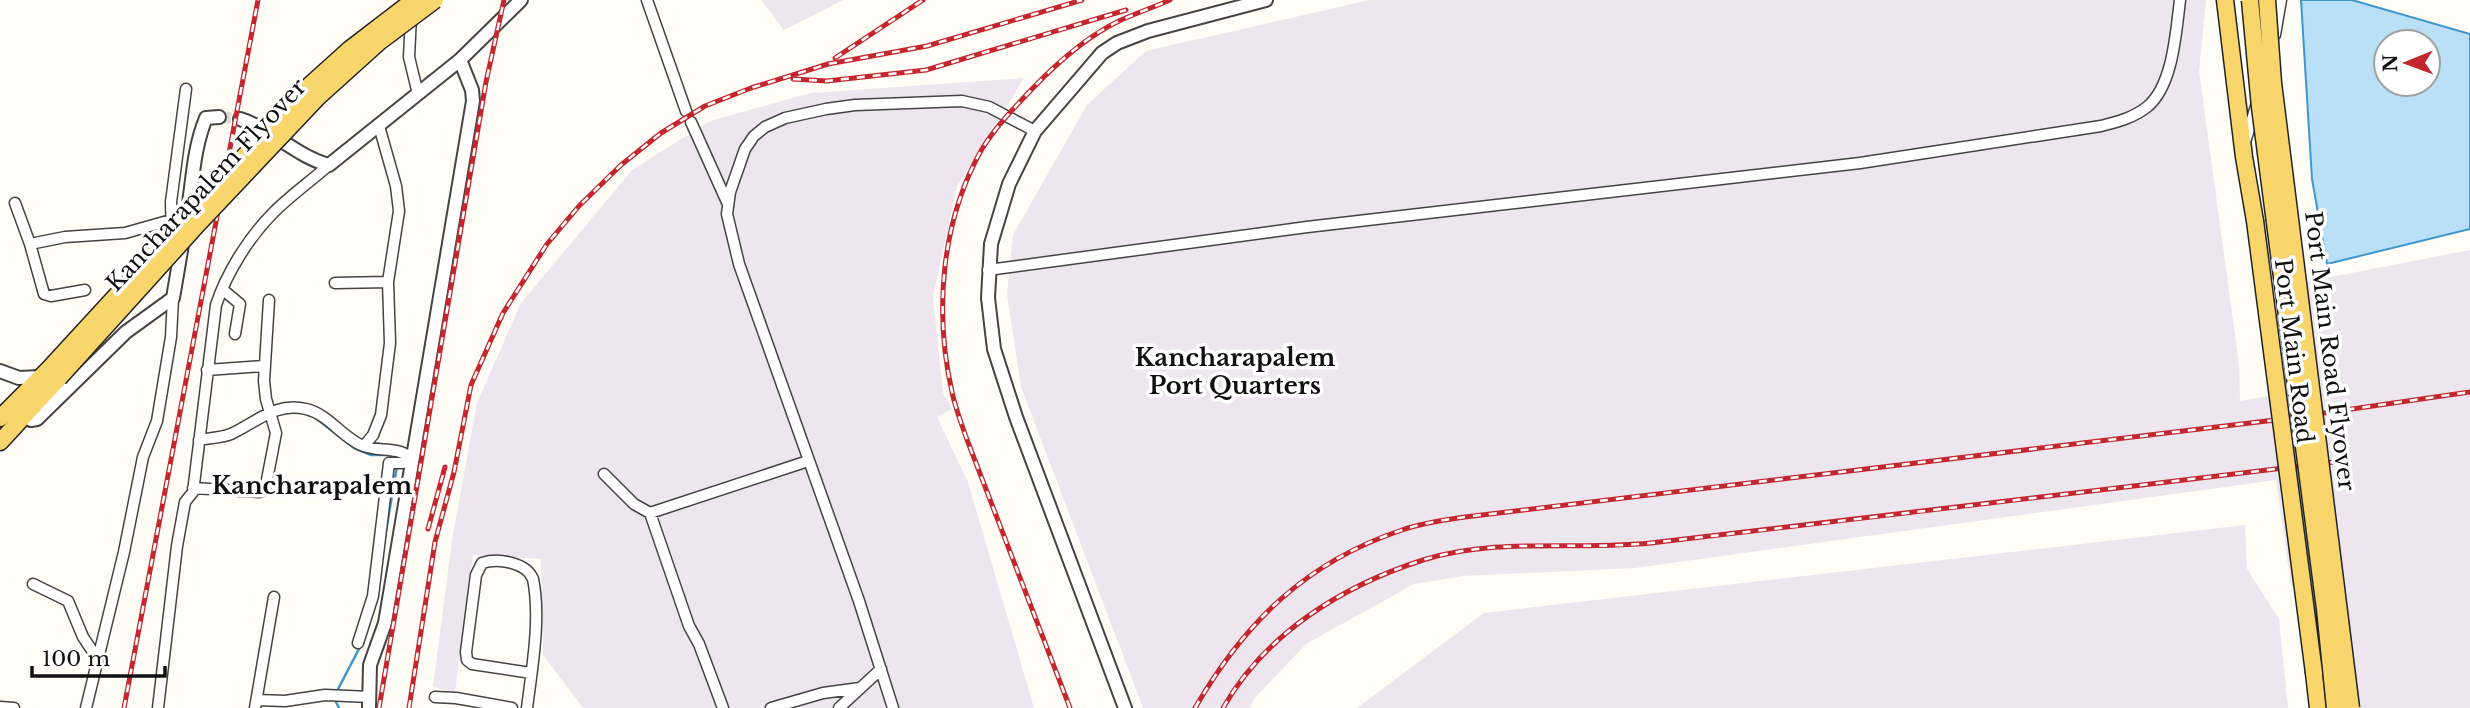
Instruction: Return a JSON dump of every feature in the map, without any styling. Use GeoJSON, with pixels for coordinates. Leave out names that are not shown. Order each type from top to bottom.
{"type":"FeatureCollection","features":[{"type":"Feature","properties":{"kind":"main road","name":"Kancharapalem Flyover"},"geometry":{"type":"LineString","coordinates":[[2,436],[25,417],[50,375],[309,86],[413,0]]}},
{"type":"Feature","properties":{"kind":"main road","name":"Kancharapalem Flyover"},"geometry":{"type":"LineString","coordinates":[[50,375],[318,97],[379,42],[435,0]]}},
{"type":"Feature","properties":{"kind":"main road","name":"Port Main Road"},"geometry":{"type":"LineString","coordinates":[[2225,0],[2318,708]]}},
{"type":"Feature","properties":{"kind":"main road","name":"Port Main Road Flyover"},"geometry":{"type":"LineString","coordinates":[[2250,0],[2260,107],[2325,609],[2335,708]]}},
{"type":"Feature","properties":{"kind":"main road","name":"Port Main Road Flyover"},"geometry":{"type":"LineString","coordinates":[[2267,0],[2273,83],[2351,708]]}},
{"type":"Feature","properties":{"kind":"main road"},"geometry":{"type":"LineString","coordinates":[[0,418],[50,375]]}},
{"type":"Feature","properties":{"kind":"street"},"geometry":{"type":"LineString","coordinates":[[413,0],[409,57],[418,94]]}},
{"type":"Feature","properties":{"kind":"street"},"geometry":{"type":"LineString","coordinates":[[158,708],[177,546],[185,502],[192,495],[213,320],[222,289],[234,266],[270,216],[329,165],[460,61],[521,0]]}},
{"type":"Feature","properties":{"kind":"street"},"geometry":{"type":"LineString","coordinates":[[648,0],[686,111]]}},
{"type":"Feature","properties":{"kind":"street"},"geometry":{"type":"LineString","coordinates":[[1125,708],[1003,378],[989,323],[988,270],[998,215],[1009,184],[1035,131],[1102,53],[1148,31],[1266,0]]}},
{"type":"Feature","properties":{"kind":"street"},"geometry":{"type":"LineString","coordinates":[[988,270],[1320,225],[1860,163],[2101,126],[2127,119],[2147,107],[2161,91],[2175,41],[2180,0]]}},
{"type":"Feature","properties":{"kind":"street"},"geometry":{"type":"LineString","coordinates":[[2244,157],[2248,129],[2271,58],[2281,0]]}},
{"type":"Feature","properties":{"kind":"street"},"geometry":{"type":"LineString","coordinates":[[274,597],[256,704],[335,696],[370,703],[370,665],[384,623],[407,461],[473,101],[460,61]]}},
{"type":"Feature","properties":{"kind":"street"},"geometry":{"type":"LineString","coordinates":[[86,708],[145,453],[157,421],[167,368],[173,298],[177,286],[171,220],[173,181],[186,89]]}},
{"type":"Feature","properties":{"kind":"street"},"geometry":{"type":"LineString","coordinates":[[893,708],[739,264],[728,227],[727,202],[739,164],[754,136],[765,127],[803,114],[855,105],[962,101],[989,107],[1035,131]]}},
{"type":"Feature","properties":{"kind":"street"},"geometry":{"type":"LineString","coordinates":[[177,272],[191,197],[192,168],[198,138],[206,118],[219,117]]}},
{"type":"Feature","properties":{"kind":"street"},"geometry":{"type":"LineString","coordinates":[[240,119],[255,124],[316,162],[329,165]]}},
{"type":"Feature","properties":{"kind":"street"},"geometry":{"type":"LineString","coordinates":[[691,122],[727,202]]}},
{"type":"Feature","properties":{"kind":"street"},"geometry":{"type":"LineString","coordinates":[[364,446],[373,435],[381,415],[390,343],[388,282],[398,220],[398,202],[379,126]]}},
{"type":"Feature","properties":{"kind":"street"},"geometry":{"type":"LineString","coordinates":[[15,204],[44,294],[51,296],[85,290]]}},
{"type":"Feature","properties":{"kind":"street"},"geometry":{"type":"LineString","coordinates":[[30,244],[65,237],[125,233],[171,220]]}},
{"type":"Feature","properties":{"kind":"street"},"geometry":{"type":"LineString","coordinates":[[335,283],[388,282]]}},
{"type":"Feature","properties":{"kind":"street"},"geometry":{"type":"LineString","coordinates":[[222,289],[240,304],[235,334]]}},
{"type":"Feature","properties":{"kind":"street"},"geometry":{"type":"LineString","coordinates":[[25,417],[37,419],[126,332],[173,298]]}},
{"type":"Feature","properties":{"kind":"street"},"geometry":{"type":"LineString","coordinates":[[193,488],[259,492],[265,490],[276,441],[265,395],[263,366],[269,300]]}},
{"type":"Feature","properties":{"kind":"street"},"geometry":{"type":"LineString","coordinates":[[207,370],[263,366]]}},
{"type":"Feature","properties":{"kind":"street"},"geometry":{"type":"LineString","coordinates":[[0,371],[19,378],[50,375]]}},
{"type":"Feature","properties":{"kind":"street"},"geometry":{"type":"LineString","coordinates":[[199,436],[229,435],[282,408],[307,409],[330,421],[364,446],[401,450],[407,461]]}},
{"type":"Feature","properties":{"kind":"street"},"geometry":{"type":"LineString","coordinates":[[358,643],[373,596],[389,463],[407,461]]}},
{"type":"Feature","properties":{"kind":"street"},"geometry":{"type":"LineString","coordinates":[[650,513],[808,461]]}},
{"type":"Feature","properties":{"kind":"street"},"geometry":{"type":"LineString","coordinates":[[604,474],[634,504],[650,513],[689,626],[699,644],[723,708]]}},
{"type":"Feature","properties":{"kind":"street"},"geometry":{"type":"LineString","coordinates":[[527,708],[531,673],[535,588],[530,572],[517,564],[495,561],[482,563],[476,575],[467,660],[472,664],[531,673]]}},
{"type":"Feature","properties":{"kind":"street"},"geometry":{"type":"LineString","coordinates":[[33,584],[68,601],[83,637],[97,658]]}},
{"type":"Feature","properties":{"kind":"street"},"geometry":{"type":"LineString","coordinates":[[839,708],[881,669]]}},
{"type":"Feature","properties":{"kind":"street"},"geometry":{"type":"LineString","coordinates":[[771,708],[823,693],[860,688]]}},
{"type":"Feature","properties":{"kind":"street"},"geometry":{"type":"LineString","coordinates":[[435,697],[512,708]]}},
{"type":"Feature","properties":{"kind":"street"},"geometry":{"type":"LineString","coordinates":[[0,707],[14,708]]}},
{"type":"Feature","properties":{"kind":"shaded area"},"geometry":{"type":"Polygon","coordinates":[[[761,0],[843,0],[784,30],[761,0]]]}},
{"type":"Feature","properties":{"kind":"shaded area"},"geometry":{"type":"Polygon","coordinates":[[[1370,0],[2206,0],[2199,71],[2239,364],[2240,401],[2321,387],[2305,282],[2470,250],[2470,708],[2351,708],[2338,601],[2291,586],[2276,480],[1635,568],[1463,576],[1414,584],[1306,644],[1254,699],[1250,708],[1143,708],[1021,387],[1007,294],[1013,235],[1087,105],[1146,51],[1370,0]]]}},
{"type":"Feature","properties":{"kind":"shaded area"},"geometry":{"type":"Polygon","coordinates":[[[1024,78],[957,186],[933,297],[943,393],[952,409],[937,417],[968,482],[1034,708],[583,708],[543,655],[541,559],[473,555],[455,692],[433,687],[452,540],[477,403],[521,303],[632,170],[710,121],[811,93],[1024,78]]]}},
{"type":"Feature","properties":{"kind":"shaded area"},"geometry":{"type":"Polygon","coordinates":[[[2245,525],[2247,569],[2279,619],[2288,708],[1357,708],[1484,613],[2245,525]]]}},
{"type":"Feature","properties":{"kind":"water"},"geometry":{"type":"Polygon","coordinates":[[[2301,0],[2352,0],[2470,34],[2470,229],[2327,264],[2312,179],[2301,0]]]}},
{"type":"Feature","properties":{"kind":"waterway"},"geometry":{"type":"LineString","coordinates":[[313,416],[354,448],[371,455],[394,455],[396,460]]}},
{"type":"Feature","properties":{"kind":"waterway"},"geometry":{"type":"LineString","coordinates":[[383,549],[397,466]]}},
{"type":"Feature","properties":{"kind":"waterway"},"geometry":{"type":"LineString","coordinates":[[336,693],[360,647]]}},
{"type":"Feature","properties":{"kind":"waterway"},"geometry":{"type":"LineString","coordinates":[[335,700],[339,708]]}},
{"type":"Feature","properties":{"kind":"tunnel"},"geometry":{"type":"LineString","coordinates":[[219,117],[240,119]]}},
{"type":"Feature","properties":{"kind":"railway"},"geometry":{"type":"LineString","coordinates":[[124,708],[258,0]]}},
{"type":"Feature","properties":{"kind":"railway"},"geometry":{"type":"LineString","coordinates":[[379,708],[486,82],[504,0]]}},
{"type":"Feature","properties":{"kind":"railway"},"geometry":{"type":"LineString","coordinates":[[835,58],[923,0]]}},
{"type":"Feature","properties":{"kind":"railway"},"geometry":{"type":"LineString","coordinates":[[409,708],[435,542],[454,472],[471,385],[503,313],[547,244],[579,206],[621,165],[661,133],[705,106],[751,88],[828,64],[927,46],[1082,0]]}},
{"type":"Feature","properties":{"kind":"railway"},"geometry":{"type":"LineString","coordinates":[[1070,708],[955,403],[946,362],[943,330],[945,268],[957,206],[968,177],[982,149],[1000,125],[1043,78],[1085,42],[1108,26],[1170,0]]}},
{"type":"Feature","properties":{"kind":"railway"},"geometry":{"type":"LineString","coordinates":[[793,79],[827,81],[926,70],[1126,10]]}},
{"type":"Feature","properties":{"kind":"railway"},"geometry":{"type":"LineString","coordinates":[[1195,708],[1235,648],[1281,599],[1336,559],[1368,543],[1417,525],[1465,517],[2275,420],[2470,392]]}},
{"type":"Feature","properties":{"kind":"railway"},"geometry":{"type":"LineString","coordinates":[[1223,708],[1261,657],[1284,635],[1335,598],[1393,571],[1452,553],[1511,546],[1630,545],[2343,461]]}},
{"type":"Feature","properties":{"kind":"railway"},"geometry":{"type":"LineString","coordinates":[[428,529],[445,467]]}},
{"type":"Feature","properties":{"kind":"district","name":"Kancharapalem Port Quarters"},"geometry":{"type":"Point","coordinates":[1235,372]}},
{"type":"Feature","properties":{"kind":"district","name":"Kancharapalem"},"geometry":{"type":"Point","coordinates":[312,486]}}]}
